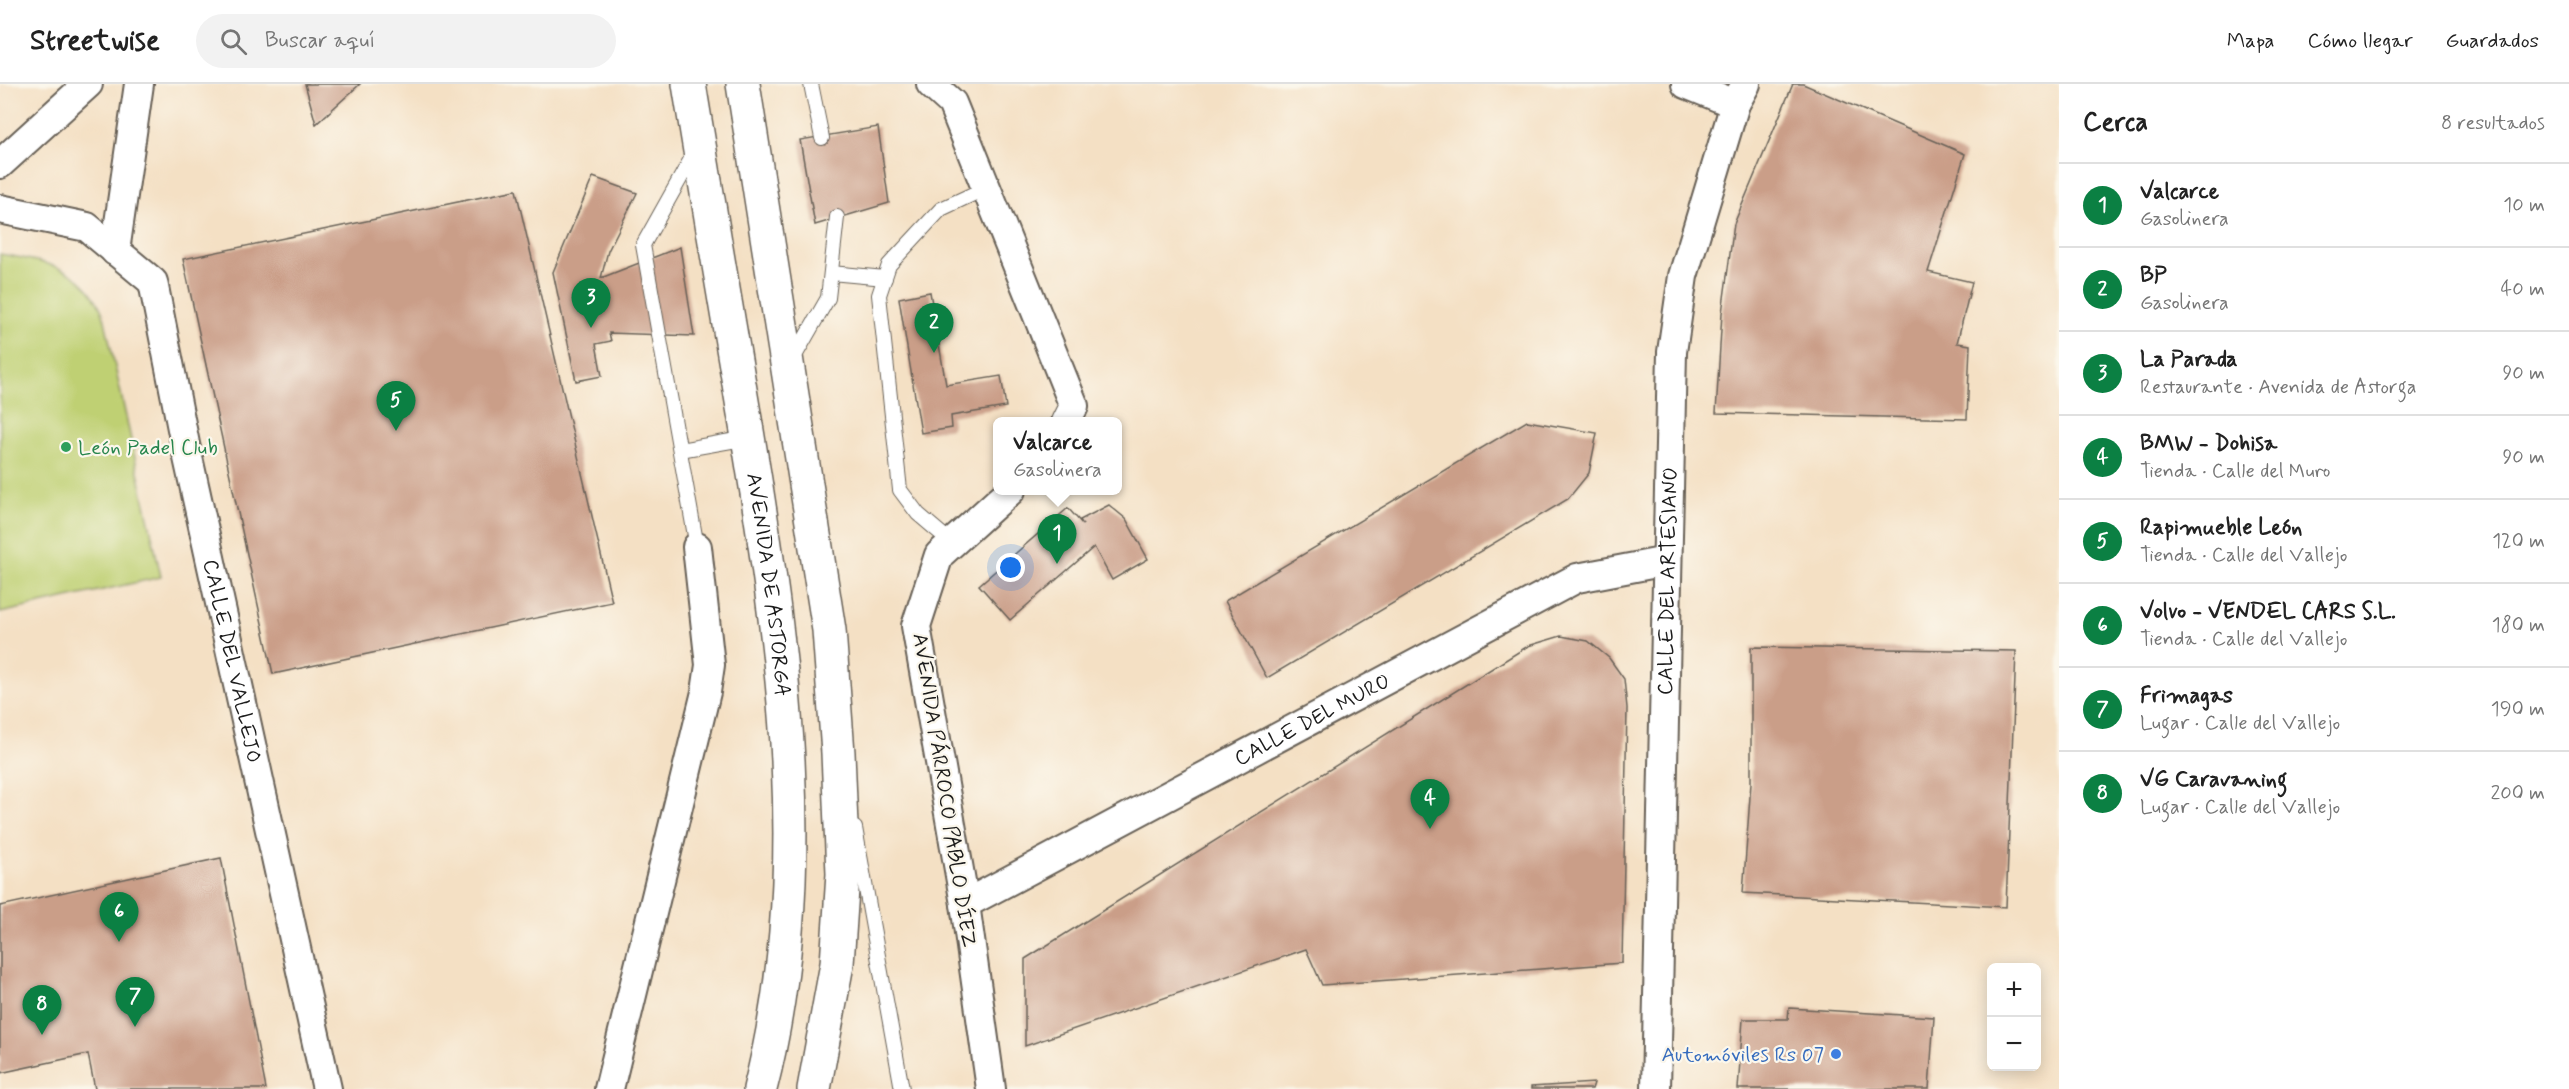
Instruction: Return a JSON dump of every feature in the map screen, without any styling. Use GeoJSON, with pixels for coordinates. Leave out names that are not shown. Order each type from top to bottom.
{"type":"FeatureCollection","features":[{"type":"Feature","properties":{"kind":"highway","name":"AVENIDA DE ASTORGA"},"geometry":{"type":"LineString","coordinates":[[689,84],[773,592],[791,801],[784,955],[760,1089]]}},
{"type":"Feature","properties":{"kind":"highway"},"geometry":{"type":"LineString","coordinates":[[743,84],[830,630],[843,874],[837,964],[814,1089]]}},
{"type":"Feature","properties":{"kind":"street"},"geometry":{"type":"LineString","coordinates":[[0,164],[88,84]]}},
{"type":"Feature","properties":{"kind":"street"},"geometry":{"type":"LineString","coordinates":[[115,251],[139,84]]}},
{"type":"Feature","properties":{"kind":"street"},"geometry":{"type":"LineString","coordinates":[[931,84],[952,103],[1074,406],[1068,417]]}},
{"type":"Feature","properties":{"kind":"street"},"geometry":{"type":"LineString","coordinates":[[1686,84],[1741,94]]}},
{"type":"Feature","properties":{"kind":"street","name":"CALLE DEL ARTESIANO"},"geometry":{"type":"LineString","coordinates":[[1656,1089],[1672,352],[1683,276],[1741,94]]}},
{"type":"Feature","properties":{"kind":"street","name":"CALLE DEL VALLEJO"},"geometry":{"type":"LineString","coordinates":[[0,209],[87,227],[153,282],[185,444],[327,1089]]}},
{"type":"Feature","properties":{"kind":"street","name":"AVENIDA PÁRROCO PABLO DÍEZ"},"geometry":{"type":"LineString","coordinates":[[991,1089],[965,904],[916,626],[939,555],[1005,495]]}},
{"type":"Feature","properties":{"kind":"street"},"geometry":{"type":"LineString","coordinates":[[609,1089],[706,692],[710,665],[697,547]]}},
{"type":"Feature","properties":{"kind":"street","name":"CALLE DEL MURO"},"geometry":{"type":"LineString","coordinates":[[965,904],[1577,578],[1667,561]]}},
{"type":"Feature","properties":{"kind":"lane"},"geometry":{"type":"LineString","coordinates":[[811,84],[822,138]]}},
{"type":"Feature","properties":{"kind":"lane"},"geometry":{"type":"LineString","coordinates":[[697,547],[643,245],[699,145]]}},
{"type":"Feature","properties":{"kind":"lane"},"geometry":{"type":"LineString","coordinates":[[952,543],[918,514],[900,490],[879,295],[889,265],[941,209],[986,188]]}},
{"type":"Feature","properties":{"kind":"lane"},"geometry":{"type":"LineString","coordinates":[[788,368],[828,298],[837,217]]}},
{"type":"Feature","properties":{"kind":"lane"},"geometry":{"type":"LineString","coordinates":[[831,273],[885,278]]}},
{"type":"Feature","properties":{"kind":"lane"},"geometry":{"type":"LineString","coordinates":[[680,450],[748,438]]}},
{"type":"Feature","properties":{"kind":"lane"},"geometry":{"type":"LineString","coordinates":[[838,753],[856,830],[902,1089]]}},
{"type":"Feature","properties":{"kind":"green space","name":"León Padel Club"},"geometry":{"type":"Polygon","coordinates":[[[0,254],[34,260],[62,270],[86,286],[96,299],[104,316],[161,577],[0,613],[0,254]]]}},
{"type":"Feature","properties":{"kind":"building"},"geometry":{"type":"Polygon","coordinates":[[[305,84],[360,84],[316,124],[305,84]]]}},
{"type":"Feature","properties":{"kind":"building"},"geometry":{"type":"Polygon","coordinates":[[[1793,84],[1803,84],[1965,154],[1928,272],[1972,282],[1957,343],[1970,345],[1967,419],[1716,413],[1722,313],[1734,224],[1793,84]]]}},
{"type":"Feature","properties":{"kind":"building"},"geometry":{"type":"Polygon","coordinates":[[[878,127],[889,203],[815,225],[800,140],[878,127]]]}},
{"type":"Feature","properties":{"kind":"building"},"geometry":{"type":"Polygon","coordinates":[[[593,177],[637,193],[608,251],[601,278],[680,247],[694,336],[609,333],[611,341],[596,344],[602,376],[576,381],[553,272],[593,177]]]}},
{"type":"Feature","properties":{"kind":"building"},"geometry":{"type":"Polygon","coordinates":[[[516,190],[612,602],[273,674],[183,259],[516,190]]]}},
{"type":"Feature","properties":{"kind":"building"},"geometry":{"type":"Polygon","coordinates":[[[930,292],[946,385],[1001,376],[1006,407],[951,416],[952,428],[921,433],[899,298],[930,292]]]}},
{"type":"Feature","properties":{"kind":"building"},"geometry":{"type":"Polygon","coordinates":[[[1527,421],[1597,433],[1589,473],[1568,499],[1267,678],[1225,601],[1527,421]]]}},
{"type":"Feature","properties":{"kind":"building"},"geometry":{"type":"Polygon","coordinates":[[[1109,505],[1126,519],[1148,559],[1112,580],[1094,547],[1010,620],[979,585],[1068,508],[1083,525],[1080,520],[1109,505]]]}},
{"type":"Feature","properties":{"kind":"building"},"geometry":{"type":"Polygon","coordinates":[[[1561,636],[1588,641],[1609,658],[1624,679],[1627,708],[1622,963],[1322,985],[1306,949],[1025,1046],[1025,959],[1528,646],[1561,636]]]}},
{"type":"Feature","properties":{"kind":"building"},"geometry":{"type":"Polygon","coordinates":[[[1751,647],[2016,651],[2006,907],[1743,893],[1751,783],[1751,647]]]}},
{"type":"Feature","properties":{"kind":"building"},"geometry":{"type":"Polygon","coordinates":[[[221,858],[266,1089],[95,1089],[88,1054],[0,1073],[0,906],[221,858]]]}},
{"type":"Feature","properties":{"kind":"building","name":"Automóviles Rs 07"},"geometry":{"type":"Polygon","coordinates":[[[1789,1008],[1934,1017],[1929,1089],[1738,1089],[1743,1019],[1788,1019],[1789,1008]]]}},
{"type":"Feature","properties":{"kind":"building"},"geometry":{"type":"Polygon","coordinates":[[[1594,1083],[1592,1089],[1531,1089],[1531,1087],[1594,1083]]]}},
{"type":"Feature","properties":{"kind":"place","name":"La Parada"},"geometry":{"type":"Point","coordinates":[591,328]}},
{"type":"Feature","properties":{"kind":"place","name":"BP"},"geometry":{"type":"Point","coordinates":[934,353]}},
{"type":"Feature","properties":{"kind":"place","name":"Rapimueble León"},"geometry":{"type":"Point","coordinates":[396,431]}},
{"type":"Feature","properties":{"kind":"place","name":"León Padel Club"},"geometry":{"type":"Point","coordinates":[66,447]}},
{"type":"Feature","properties":{"kind":"place","name":"Valcarce"},"geometry":{"type":"Point","coordinates":[1057,564]}},
{"type":"Feature","properties":{"kind":"place","name":"BMW - Dohisa"},"geometry":{"type":"Point","coordinates":[1430,829]}},
{"type":"Feature","properties":{"kind":"place","name":"Volvo - VENDEL CARS S.L."},"geometry":{"type":"Point","coordinates":[119,942]}},
{"type":"Feature","properties":{"kind":"place","name":"Frimagas"},"geometry":{"type":"Point","coordinates":[135,1027]}},
{"type":"Feature","properties":{"kind":"place","name":"VG Caravaning"},"geometry":{"type":"Point","coordinates":[42,1035]}},
{"type":"Feature","properties":{"kind":"place","name":"Automóviles Rs 07"},"geometry":{"type":"Point","coordinates":[1836,1054]}}]}
